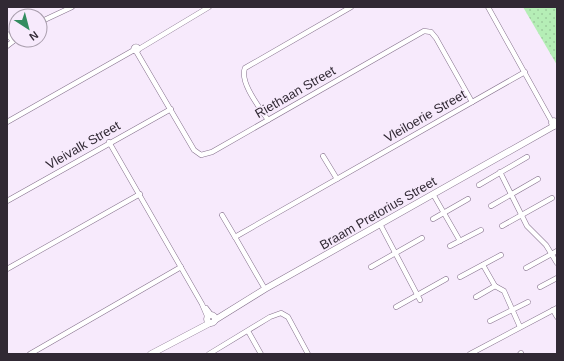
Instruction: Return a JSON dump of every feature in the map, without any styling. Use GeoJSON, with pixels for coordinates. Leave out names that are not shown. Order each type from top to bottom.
{"type":"FeatureCollection","features":[{"type":"Feature","properties":{"kind":"street"},"geometry":{"type":"LineString","coordinates":[[48,18],[72,7]]}},
{"type":"Feature","properties":{"kind":"street"},"geometry":{"type":"LineString","coordinates":[[7,122],[209,7]]}},
{"type":"Feature","properties":{"kind":"street"},"geometry":{"type":"LineString","coordinates":[[268,120],[244,78],[245,68],[351,7]]}},
{"type":"Feature","properties":{"kind":"street"},"geometry":{"type":"LineString","coordinates":[[488,7],[524,72],[555,123]]}},
{"type":"Feature","properties":{"kind":"street","name":"Riethaan Street"},"geometry":{"type":"LineString","coordinates":[[136,49],[194,150],[201,155],[212,152],[424,31],[431,32],[436,38],[472,102]]}},
{"type":"Feature","properties":{"kind":"street","name":"Vleiloerie Street"},"geometry":{"type":"LineString","coordinates":[[235,237],[524,72]]}},
{"type":"Feature","properties":{"kind":"street","name":"Vleivalk Street"},"geometry":{"type":"LineString","coordinates":[[7,201],[109,142],[171,109]]}},
{"type":"Feature","properties":{"kind":"street","name":"Braam Pretorius Street"},"geometry":{"type":"LineString","coordinates":[[151,354],[162,351],[211,319],[223,314],[544,131],[555,123]]}},
{"type":"Feature","properties":{"kind":"street"},"geometry":{"type":"LineString","coordinates":[[109,142],[211,319]]}},
{"type":"Feature","properties":{"kind":"street"},"geometry":{"type":"LineString","coordinates":[[323,156],[337,179]]}},
{"type":"Feature","properties":{"kind":"street"},"geometry":{"type":"LineString","coordinates":[[479,185],[528,157]]}},
{"type":"Feature","properties":{"kind":"street"},"geometry":{"type":"LineString","coordinates":[[500,172],[530,230],[555,253],[557,263]]}},
{"type":"Feature","properties":{"kind":"street"},"geometry":{"type":"LineString","coordinates":[[491,206],[538,178]]}},
{"type":"Feature","properties":{"kind":"street"},"geometry":{"type":"LineString","coordinates":[[7,269],[140,194]]}},
{"type":"Feature","properties":{"kind":"street"},"geometry":{"type":"LineString","coordinates":[[433,194],[460,241]]}},
{"type":"Feature","properties":{"kind":"street"},"geometry":{"type":"LineString","coordinates":[[502,226],[552,198]]}},
{"type":"Feature","properties":{"kind":"street"},"geometry":{"type":"LineString","coordinates":[[433,219],[468,200]]}},
{"type":"Feature","properties":{"kind":"street"},"geometry":{"type":"LineString","coordinates":[[222,215],[265,290]]}},
{"type":"Feature","properties":{"kind":"street"},"geometry":{"type":"LineString","coordinates":[[380,224],[420,300]]}},
{"type":"Feature","properties":{"kind":"street"},"geometry":{"type":"LineString","coordinates":[[450,246],[481,230]]}},
{"type":"Feature","properties":{"kind":"street"},"geometry":{"type":"LineString","coordinates":[[371,267],[422,238]]}},
{"type":"Feature","properties":{"kind":"street"},"geometry":{"type":"LineString","coordinates":[[526,268],[555,253]]}},
{"type":"Feature","properties":{"kind":"street"},"geometry":{"type":"LineString","coordinates":[[460,276],[501,255]]}},
{"type":"Feature","properties":{"kind":"street"},"geometry":{"type":"LineString","coordinates":[[483,265],[495,286],[504,290],[520,327]]}},
{"type":"Feature","properties":{"kind":"street"},"geometry":{"type":"LineString","coordinates":[[30,354],[182,267]]}},
{"type":"Feature","properties":{"kind":"street"},"geometry":{"type":"LineString","coordinates":[[540,287],[557,278]]}},
{"type":"Feature","properties":{"kind":"street"},"geometry":{"type":"LineString","coordinates":[[396,307],[446,279]]}},
{"type":"Feature","properties":{"kind":"street"},"geometry":{"type":"LineString","coordinates":[[476,297],[495,286]]}},
{"type":"Feature","properties":{"kind":"street"},"geometry":{"type":"LineString","coordinates":[[490,321],[528,302]]}},
{"type":"Feature","properties":{"kind":"street"},"geometry":{"type":"LineString","coordinates":[[470,354],[555,309],[557,317]]}},
{"type":"Feature","properties":{"kind":"street"},"geometry":{"type":"LineString","coordinates":[[209,354],[270,317],[278,314],[284,314],[288,318],[308,354]]}},
{"type":"Feature","properties":{"kind":"street"},"geometry":{"type":"LineString","coordinates":[[248,331],[261,354]]}},
{"type":"Feature","properties":{"kind":"green space"},"geometry":{"type":"Polygon","coordinates":[[[523,7],[557,7],[557,65],[523,7]]]}}]}
